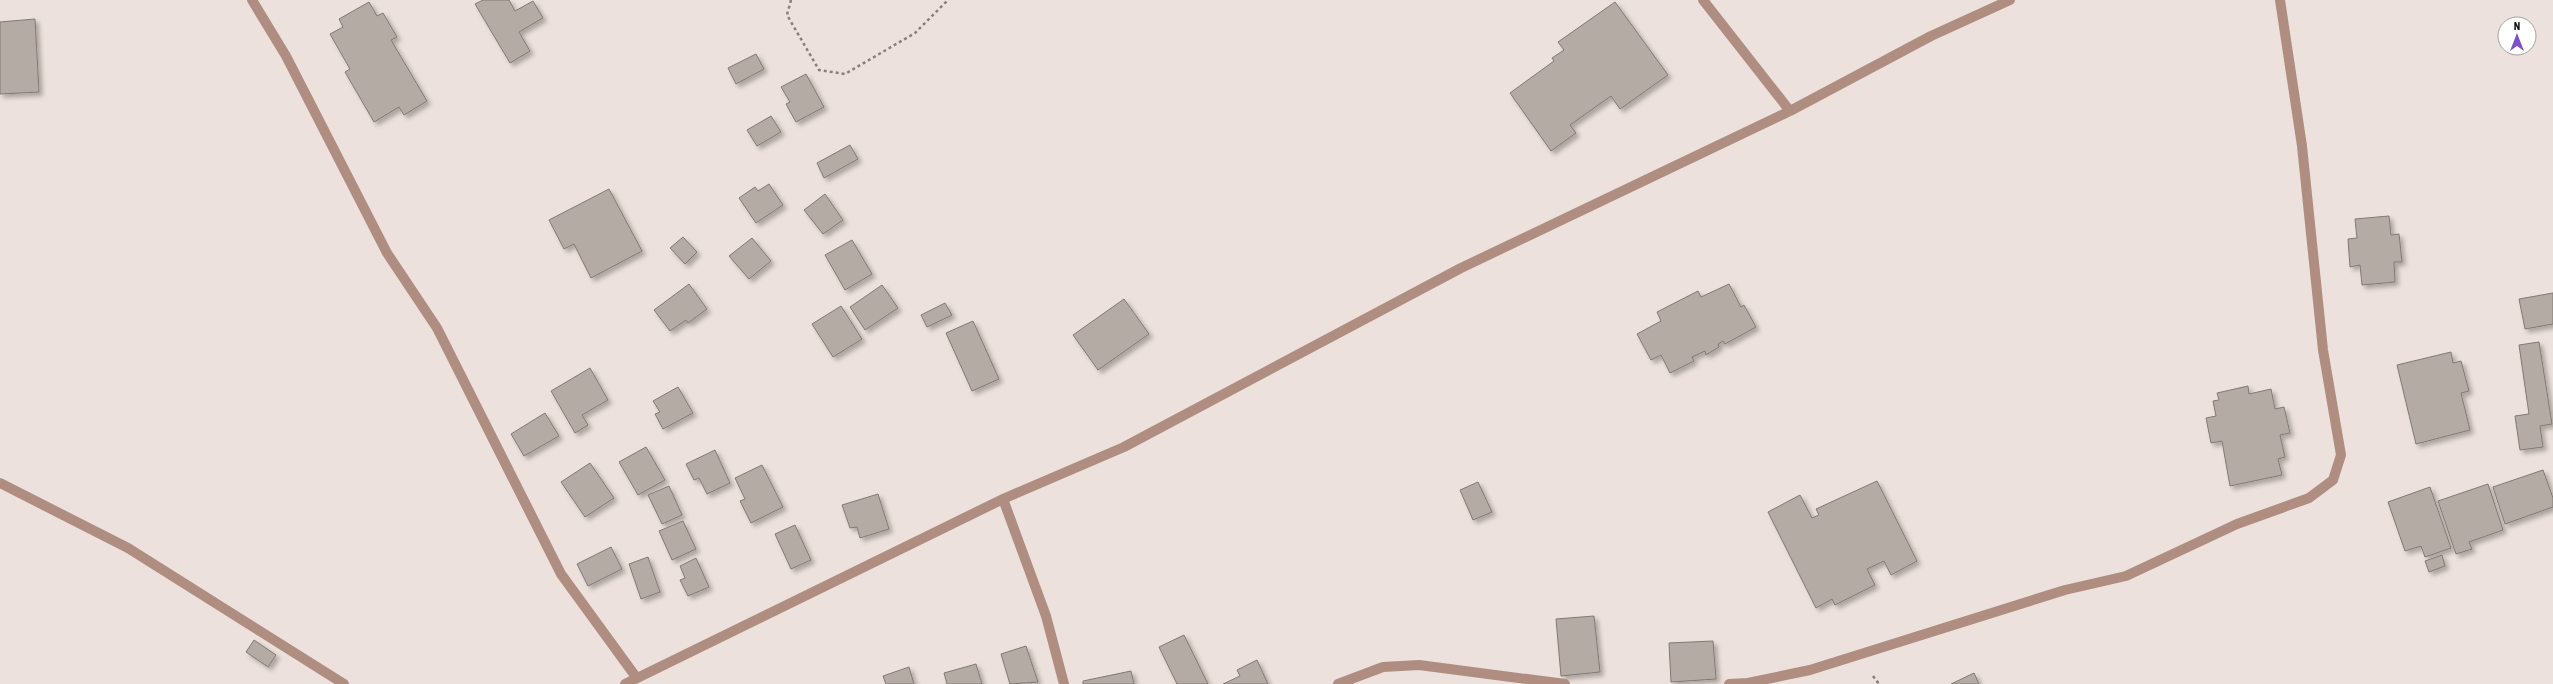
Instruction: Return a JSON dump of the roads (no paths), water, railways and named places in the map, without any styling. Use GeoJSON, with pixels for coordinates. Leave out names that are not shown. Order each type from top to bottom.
{"type":"FeatureCollection","features":[{"type":"Feature","properties":{"kind":"street"},"geometry":{"type":"LineString","coordinates":[[252,0],[286,56],[387,253],[437,328],[561,574],[636,677]]}},
{"type":"Feature","properties":{"kind":"street"},"geometry":{"type":"LineString","coordinates":[[1703,0],[1790,111]]}},
{"type":"Feature","properties":{"kind":"street"},"geometry":{"type":"LineString","coordinates":[[625,684],[636,677],[1003,500],[1124,447],[1461,268],[1790,111],[1931,36],[2010,0]]}},
{"type":"Feature","properties":{"kind":"street"},"geometry":{"type":"LineString","coordinates":[[1729,684],[1748,683],[1810,670],[2065,590],[2126,576],[2237,524],[2309,498],[2333,480],[2341,455],[2323,350],[2302,146],[2280,0]]}},
{"type":"Feature","properties":{"kind":"street"},"geometry":{"type":"LineString","coordinates":[[0,483],[128,548],[344,684]]}},
{"type":"Feature","properties":{"kind":"street"},"geometry":{"type":"LineString","coordinates":[[1003,500],[1046,616],[1064,684]]}},
{"type":"Feature","properties":{"kind":"street"},"geometry":{"type":"LineString","coordinates":[[1338,684],[1383,667],[1419,665],[1565,684]]}}]}
